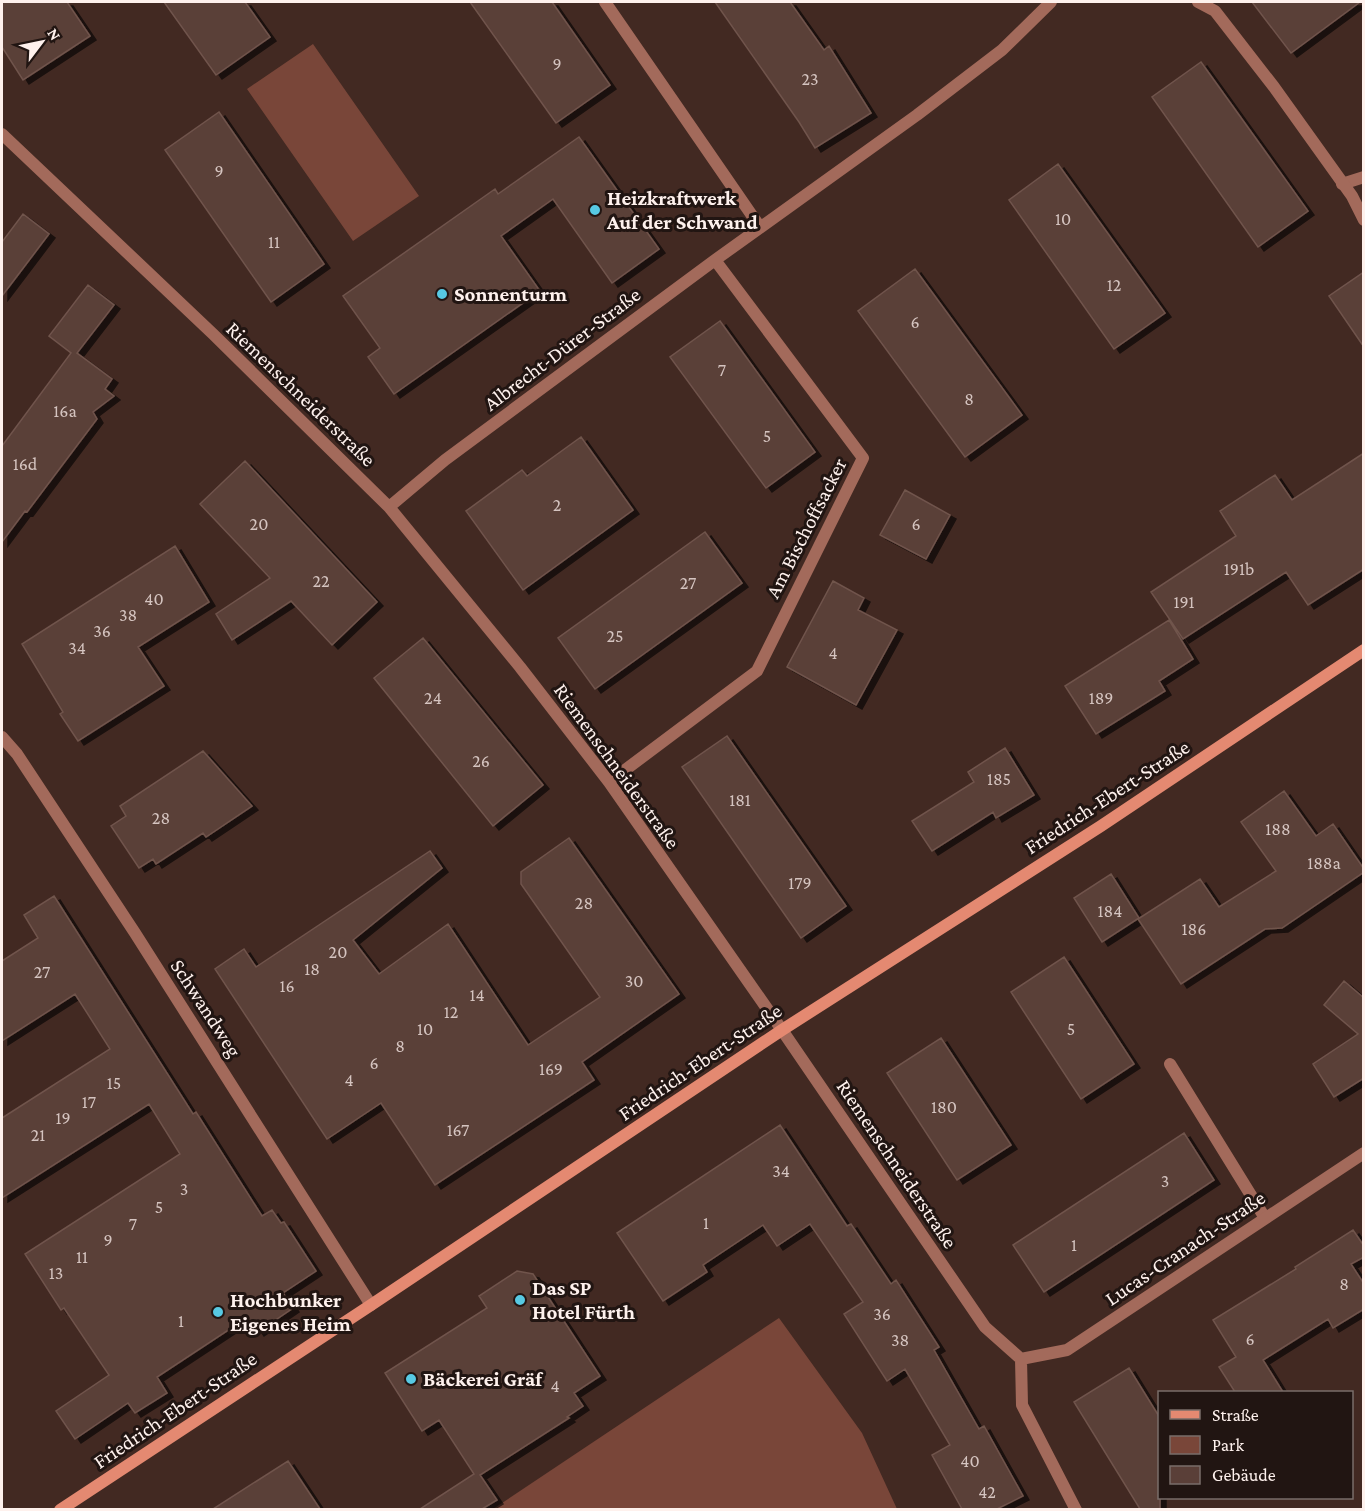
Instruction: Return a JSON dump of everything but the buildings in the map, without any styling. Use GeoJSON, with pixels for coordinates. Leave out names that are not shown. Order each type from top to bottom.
{"type":"FeatureCollection","features":[{"type":"Feature","properties":{"kind":"street"},"geometry":{"type":"LineString","coordinates":[[605,2],[760,227]]}},
{"type":"Feature","properties":{"kind":"street","name":"Albrecht-Dürer-Straße"},"geometry":{"type":"LineString","coordinates":[[389,507],[445,460],[760,227],[917,115],[1002,50],[1051,2]]}},
{"type":"Feature","properties":{"kind":"street"},"geometry":{"type":"LineString","coordinates":[[1198,2],[1215,12],[1274,87],[1352,196],[1364,220]]}},
{"type":"Feature","properties":{"kind":"street","name":"Riemenschneiderstraße"},"geometry":{"type":"LineString","coordinates":[[2,134],[213,334],[389,507],[520,667],[609,782],[985,1327],[1021,1359]]}},
{"type":"Feature","properties":{"kind":"street"},"geometry":{"type":"LineString","coordinates":[[1342,184],[1364,177]]}},
{"type":"Feature","properties":{"kind":"street","name":"Am Bischoffsacker"},"geometry":{"type":"LineString","coordinates":[[609,782],[757,671],[863,458],[715,260]]}},
{"type":"Feature","properties":{"kind":"street","name":"Friedrich-Ebert-Straße"},"geometry":{"type":"LineString","coordinates":[[60,1509],[371,1305],[782,1030],[1091,832],[1364,650]]}},
{"type":"Feature","properties":{"kind":"street","name":"Schwandweg"},"geometry":{"type":"LineString","coordinates":[[2,737],[17,754],[135,933],[371,1305]]}},
{"type":"Feature","properties":{"kind":"street"},"geometry":{"type":"LineString","coordinates":[[1170,1064],[1265,1218]]}},
{"type":"Feature","properties":{"kind":"street","name":"Lucas-Cranach-Straße"},"geometry":{"type":"LineString","coordinates":[[1021,1359],[1066,1350],[1364,1153]]}},
{"type":"Feature","properties":{"kind":"street"},"geometry":{"type":"LineString","coordinates":[[1021,1359],[1022,1405],[1076,1509]]}},
{"type":"Feature","properties":{"kind":"green space"},"geometry":{"type":"Polygon","coordinates":[[[313,44],[419,196],[353,241],[247,89],[313,44]]]}},
{"type":"Feature","properties":{"kind":"green space"},"geometry":{"type":"Polygon","coordinates":[[[779,1318],[862,1433],[897,1509],[493,1509],[779,1318]]]}},
{"type":"Feature","properties":{"kind":"place","name":"Heizkraftwerk Auf der Schwand"},"geometry":{"type":"Point","coordinates":[595,210]}},
{"type":"Feature","properties":{"kind":"place","name":"Sonnenturm"},"geometry":{"type":"Point","coordinates":[442,294]}},
{"type":"Feature","properties":{"kind":"place","name":"Das SP Hotel Fürth"},"geometry":{"type":"Point","coordinates":[520,1300]}},
{"type":"Feature","properties":{"kind":"place","name":"Hochbunker Eigenes Heim"},"geometry":{"type":"Point","coordinates":[218,1312]}},
{"type":"Feature","properties":{"kind":"place","name":"Bäckerei Gräf"},"geometry":{"type":"Point","coordinates":[411,1379]}}]}
